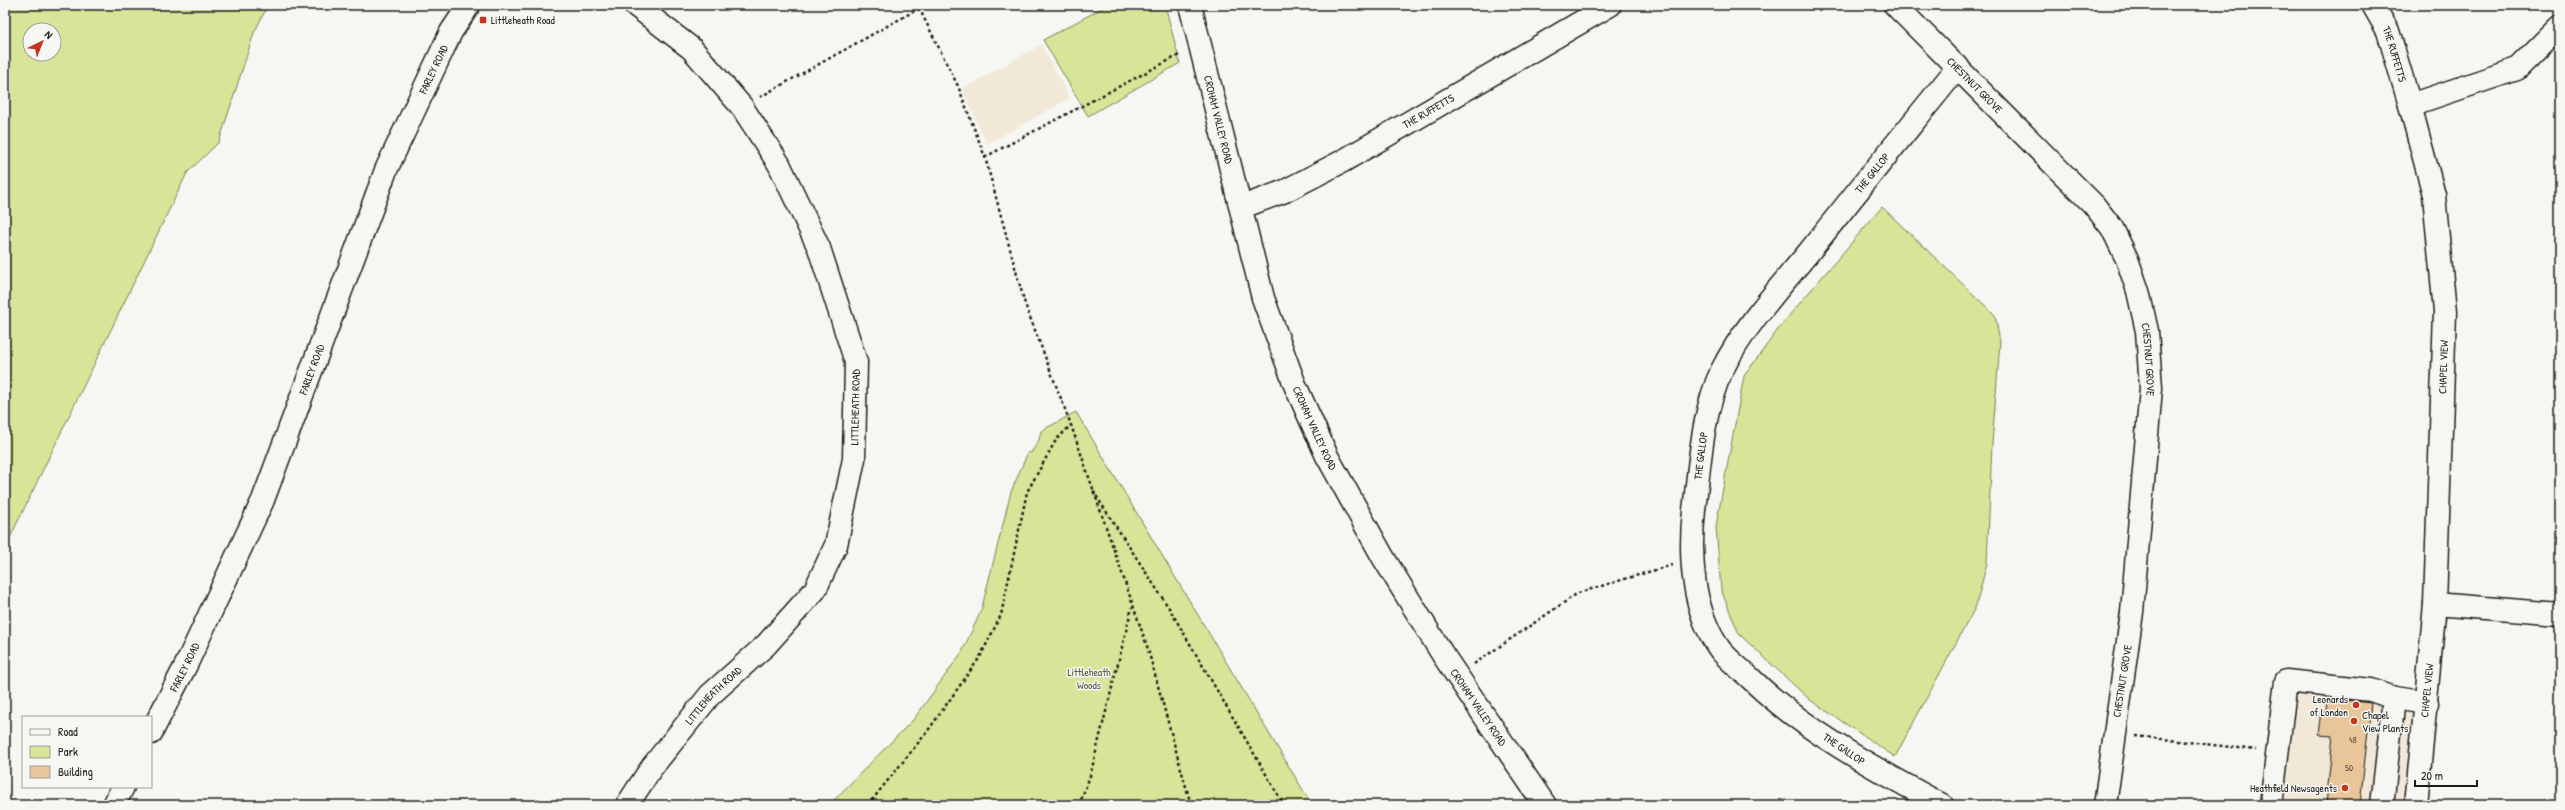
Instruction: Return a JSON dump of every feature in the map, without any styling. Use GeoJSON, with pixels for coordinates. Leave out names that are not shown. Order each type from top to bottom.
{"type":"FeatureCollection","features":[{"type":"Feature","properties":{"kind":"street","name":"FARLEY ROAD"},"geometry":{"type":"LineString","coordinates":[[152,731],[186,665],[263,500],[386,170],[451,32],[469,5]]}},
{"type":"Feature","properties":{"kind":"street","name":"LITTLEHEATH ROAD"},"geometry":{"type":"LineString","coordinates":[[627,805],[652,767],[710,695],[766,645],[815,590],[836,545],[854,458],[856,362],[819,248],[779,164],[742,107],[692,49],[635,5]]}},
{"type":"Feature","properties":{"kind":"street","name":"CROHAM VALLEY ROAD"},"geometry":{"type":"LineString","coordinates":[[1190,5],[1242,208],[1263,298],[1295,385],[1327,456],[1383,557],[1456,676],[1545,805]]}},
{"type":"Feature","properties":{"kind":"street","name":"THE RUFFETTS"},"geometry":{"type":"LineString","coordinates":[[1242,208],[1285,191],[1343,161],[1610,5]]}},
{"type":"Feature","properties":{"kind":"street","name":"CHESTNUT GROVE"},"geometry":{"type":"LineString","coordinates":[[1895,5],[2094,205],[2112,228],[2127,259],[2138,291],[2147,331],[2151,388],[2132,612],[2113,733],[2105,805]]}},
{"type":"Feature","properties":{"kind":"street","name":"THE RUFFETTS"},"geometry":{"type":"LineString","coordinates":[[2373,5],[2388,31],[2410,105]]}},
{"type":"Feature","properties":{"kind":"street"},"geometry":{"type":"LineString","coordinates":[[2410,105],[2517,69],[2560,26]]}},
{"type":"Feature","properties":{"kind":"street","name":"THE GALLOP"},"geometry":{"type":"LineString","coordinates":[[1942,805],[1855,758],[1769,697],[1722,651],[1706,625],[1697,596],[1692,559],[1692,529],[1700,460],[1712,398],[1723,370],[1759,314],[1958,67]]}},
{"type":"Feature","properties":{"kind":"street","name":"CHAPEL VIEW"},"geometry":{"type":"LineString","coordinates":[[2410,105],[2434,195],[2445,312],[2435,604],[2427,703],[2416,805]]}},
{"type":"Feature","properties":{"kind":"street"},"geometry":{"type":"LineString","coordinates":[[2435,604],[2560,614]]}},
{"type":"Feature","properties":{"kind":"street"},"geometry":{"type":"LineString","coordinates":[[2271,805],[2286,681],[2371,690],[2394,698],[2427,703]]}},
{"type":"Feature","properties":{"kind":"street"},"geometry":{"type":"LineString","coordinates":[[2382,805],[2394,698]]}},
{"type":"Feature","properties":{"kind":"street"},"geometry":{"type":"LineString","coordinates":[[114,805],[122,788]]}},
{"type":"Feature","properties":{"kind":"path"},"geometry":{"type":"LineString","coordinates":[[742,107],[925,5]]}},
{"type":"Feature","properties":{"kind":"path"},"geometry":{"type":"LineString","coordinates":[[918,8],[958,86],[985,157],[1025,304],[1071,425],[1091,487],[1147,646],[1191,805]]}},
{"type":"Feature","properties":{"kind":"path"},"geometry":{"type":"LineString","coordinates":[[985,157],[1201,44]]}},
{"type":"Feature","properties":{"kind":"path"},"geometry":{"type":"LineString","coordinates":[[868,805],[927,732],[980,657],[1001,615],[1027,492],[1056,440],[1071,425]]}},
{"type":"Feature","properties":{"kind":"path"},"geometry":{"type":"LineString","coordinates":[[1091,487],[1169,608],[1284,805]]}},
{"type":"Feature","properties":{"kind":"path"},"geometry":{"type":"LineString","coordinates":[[1456,676],[1578,592],[1692,559]]}},
{"type":"Feature","properties":{"kind":"path"},"geometry":{"type":"LineString","coordinates":[[1079,805],[1090,776],[1133,606]]}},
{"type":"Feature","properties":{"kind":"path"},"geometry":{"type":"LineString","coordinates":[[2113,733],[2277,752]]}},
{"type":"Feature","properties":{"kind":"shaded area"},"geometry":{"type":"Polygon","coordinates":[[[1041,45],[1070,98],[987,144],[962,89],[1041,45]]]}},
{"type":"Feature","properties":{"kind":"shaded area"},"geometry":{"type":"Polygon","coordinates":[[[2283,675],[2416,690],[2403,805],[2265,805],[2283,675]]]}},
{"type":"Feature","properties":{"kind":"green space"},"geometry":{"type":"Polygon","coordinates":[[[5,5],[268,5],[254,33],[219,142],[187,173],[5,548],[5,5]]]}},
{"type":"Feature","properties":{"kind":"green space"},"geometry":{"type":"Polygon","coordinates":[[[1108,5],[1165,5],[1180,63],[1088,116],[1043,40],[1108,5]]]}},
{"type":"Feature","properties":{"kind":"green space"},"geometry":{"type":"Polygon","coordinates":[[[1882,207],[1995,315],[2000,342],[1992,444],[1987,563],[1976,606],[1895,757],[1810,700],[1739,634],[1721,590],[1716,526],[1744,376],[1782,324],[1882,207]]]}},
{"type":"Feature","properties":{"kind":"green space","name":"Littleheath Woods"},"geometry":{"type":"Polygon","coordinates":[[[1076,412],[1312,805],[829,805],[914,719],[962,652],[981,611],[1011,492],[1028,452],[1031,453],[1039,440],[1041,431],[1076,412]]]}},
{"type":"Feature","properties":{"kind":"building"},"geometry":{"type":"Polygon","coordinates":[[[2328,698],[2371,703],[2360,805],[2326,805],[2333,735],[2318,734],[2321,711],[2327,712],[2328,698]]]}},
{"type":"Feature","properties":{"kind":"place","name":"Littleheath Road"},"geometry":{"type":"Point","coordinates":[483,20]}},
{"type":"Feature","properties":{"kind":"place","name":"Leonards of London"},"geometry":{"type":"Point","coordinates":[2356,705]}},
{"type":"Feature","properties":{"kind":"place","name":"Chapel View Plants"},"geometry":{"type":"Point","coordinates":[2354,721]}},
{"type":"Feature","properties":{"kind":"place","name":"Heathfield Newsagents"},"geometry":{"type":"Point","coordinates":[2345,788]}}]}
